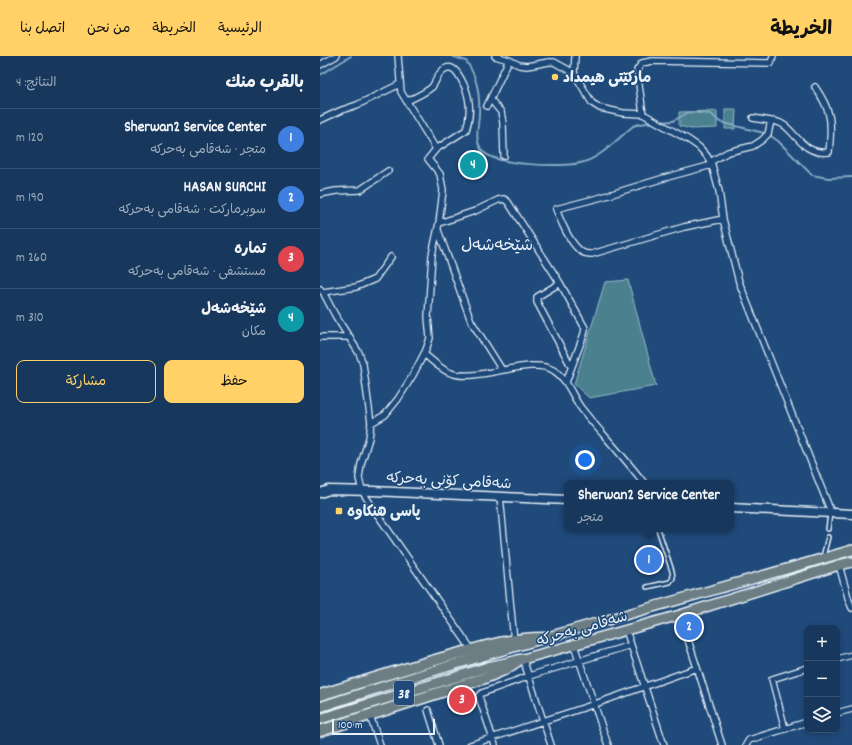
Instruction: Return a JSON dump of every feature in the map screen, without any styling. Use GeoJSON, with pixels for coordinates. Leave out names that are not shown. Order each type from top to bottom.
{"type":"FeatureCollection","features":[{"type":"Feature","properties":{"kind":"highway"},"geometry":{"type":"LineString","coordinates":[[320,695],[420,664],[472,650],[529,638],[545,638]]}},
{"type":"Feature","properties":{"kind":"highway"},"geometry":{"type":"LineString","coordinates":[[320,731],[485,678],[506,669],[521,660]]}},
{"type":"Feature","properties":{"kind":"main road","name":"شەقامی بەحرکە"},"geometry":{"type":"LineString","coordinates":[[320,707],[545,638],[852,550]]}},
{"type":"Feature","properties":{"kind":"main road","name":"شەقامی بەحرکە"},"geometry":{"type":"LineString","coordinates":[[320,719],[474,671],[521,660],[680,615],[838,565],[852,562]]}},
{"type":"Feature","properties":{"kind":"street"},"geometry":{"type":"LineString","coordinates":[[320,65],[336,56]]}},
{"type":"Feature","properties":{"kind":"street"},"geometry":{"type":"LineString","coordinates":[[496,56],[519,65],[527,66],[554,62],[574,74],[592,103],[600,108],[623,113],[643,114],[657,121],[699,148],[711,164],[719,191],[723,219],[739,282],[831,512]]}},
{"type":"Feature","properties":{"kind":"street"},"geometry":{"type":"LineString","coordinates":[[574,74],[576,56]]}},
{"type":"Feature","properties":{"kind":"street"},"geometry":{"type":"LineString","coordinates":[[643,114],[637,70],[642,63],[652,61],[693,59],[740,59],[771,63],[773,56]]}},
{"type":"Feature","properties":{"kind":"street"},"geometry":{"type":"LineString","coordinates":[[398,58],[401,92],[408,101],[436,149]]}},
{"type":"Feature","properties":{"kind":"street"},"geometry":{"type":"LineString","coordinates":[[487,106],[509,60]]}},
{"type":"Feature","properties":{"kind":"street"},"geometry":{"type":"LineString","coordinates":[[371,423],[385,415],[398,399],[413,375],[424,354],[430,338],[428,318],[432,255],[443,190],[440,174],[428,159],[436,149],[466,130],[471,108],[469,97],[459,75],[455,69],[449,68],[442,71],[430,88],[408,101]]}},
{"type":"Feature","properties":{"kind":"street"},"geometry":{"type":"LineString","coordinates":[[320,120],[357,105],[400,84]]}},
{"type":"Feature","properties":{"kind":"street"},"geometry":{"type":"LineString","coordinates":[[753,118],[776,121],[782,124],[811,150],[829,152],[831,133],[829,113],[824,100],[815,87]]}},
{"type":"Feature","properties":{"kind":"street"},"geometry":{"type":"LineString","coordinates":[[491,100],[501,112],[503,123],[504,156]]}},
{"type":"Feature","properties":{"kind":"street"},"geometry":{"type":"LineString","coordinates":[[723,219],[684,227],[592,254],[584,253],[577,248],[561,222],[556,209],[602,197],[711,164],[728,152],[753,146],[767,136],[771,120]]}},
{"type":"Feature","properties":{"kind":"street"},"geometry":{"type":"LineString","coordinates":[[320,194],[336,191],[360,190],[388,171]]}},
{"type":"Feature","properties":{"kind":"street"},"geometry":{"type":"LineString","coordinates":[[438,226],[498,200],[504,199],[508,202],[560,283],[585,328],[566,382]]}},
{"type":"Feature","properties":{"kind":"street"},"geometry":{"type":"LineString","coordinates":[[438,226],[471,321],[502,370]]}},
{"type":"Feature","properties":{"kind":"street"},"geometry":{"type":"LineString","coordinates":[[390,257],[375,279],[356,287],[322,290],[335,315],[350,337],[363,364],[371,423],[369,438],[359,478],[362,491],[376,514],[472,650]]}},
{"type":"Feature","properties":{"kind":"street"},"geometry":{"type":"LineString","coordinates":[[560,283],[537,297],[537,302],[571,366]]}},
{"type":"Feature","properties":{"kind":"street"},"geometry":{"type":"LineString","coordinates":[[320,337],[350,337]]}},
{"type":"Feature","properties":{"kind":"street"},"geometry":{"type":"LineString","coordinates":[[424,354],[452,374],[478,374],[543,366],[553,370],[566,382],[581,408],[642,480]]}},
{"type":"Feature","properties":{"kind":"street","name":"شەقامی کۆنی بەحرکە"},"geometry":{"type":"LineString","coordinates":[[320,488],[329,490],[564,500]]}},
{"type":"Feature","properties":{"kind":"street","name":"شەقامی کۆنی بەحرکە"},"geometry":{"type":"LineString","coordinates":[[320,493],[329,490]]}},
{"type":"Feature","properties":{"kind":"street"},"geometry":{"type":"LineString","coordinates":[[500,496],[514,641]]}},
{"type":"Feature","properties":{"kind":"street"},"geometry":{"type":"LineString","coordinates":[[734,508],[852,514]]}},
{"type":"Feature","properties":{"kind":"street"},"geometry":{"type":"LineString","coordinates":[[838,565],[852,608]]}},
{"type":"Feature","properties":{"kind":"street"},"geometry":{"type":"LineString","coordinates":[[680,615],[722,745]]}},
{"type":"Feature","properties":{"kind":"street"},"geometry":{"type":"LineString","coordinates":[[626,630],[664,745]]}},
{"type":"Feature","properties":{"kind":"street"},"geometry":{"type":"LineString","coordinates":[[574,645],[608,745]]}},
{"type":"Feature","properties":{"kind":"street"},"geometry":{"type":"LineString","coordinates":[[495,745],[479,696],[482,693],[529,676],[631,645]]}},
{"type":"Feature","properties":{"kind":"street"},"geometry":{"type":"LineString","coordinates":[[840,658],[852,655]]}},
{"type":"Feature","properties":{"kind":"street"},"geometry":{"type":"LineString","coordinates":[[521,660],[529,676],[551,745]]}},
{"type":"Feature","properties":{"kind":"street"},"geometry":{"type":"LineString","coordinates":[[470,745],[595,704],[697,668]]}},
{"type":"Feature","properties":{"kind":"street"},"geometry":{"type":"LineString","coordinates":[[785,729],[772,679],[804,669]]}},
{"type":"Feature","properties":{"kind":"street"},"geometry":{"type":"LineString","coordinates":[[840,713],[852,709]]}},
{"type":"Feature","properties":{"kind":"street"},"geometry":{"type":"LineString","coordinates":[[428,710],[439,745]]}},
{"type":"Feature","properties":{"kind":"street"},"geometry":{"type":"LineString","coordinates":[[370,716],[380,745]]}},
{"type":"Feature","properties":{"kind":"street"},"geometry":{"type":"LineString","coordinates":[[746,745],[750,740],[804,723]]}},
{"type":"Feature","properties":{"kind":"lane"},"geometry":{"type":"LineString","coordinates":[[828,529],[831,512]]}},
{"type":"Feature","properties":{"kind":"lane"},"geometry":{"type":"LineString","coordinates":[[647,587],[670,582],[673,578],[659,532]]}},
{"type":"Feature","properties":{"kind":"lane"},"geometry":{"type":"LineString","coordinates":[[822,559],[828,537]]}},
{"type":"Feature","properties":{"kind":"green space"},"geometry":{"type":"Polygon","coordinates":[[[725,109],[736,109],[735,129],[725,129],[725,109]]]}},
{"type":"Feature","properties":{"kind":"green space"},"geometry":{"type":"Polygon","coordinates":[[[717,111],[717,128],[691,129],[679,126],[679,112],[717,111]]]}},
{"type":"Feature","properties":{"kind":"green space"},"geometry":{"type":"Polygon","coordinates":[[[628,280],[656,386],[589,398],[574,384],[605,282],[628,280]]]}},
{"type":"Feature","properties":{"kind":"waterway"},"geometry":{"type":"LineString","coordinates":[[320,75],[351,56]]}},
{"type":"Feature","properties":{"kind":"waterway"},"geometry":{"type":"LineString","coordinates":[[452,56],[466,61],[473,73],[479,99],[477,136],[479,145],[487,155],[498,159],[546,165],[575,164],[584,162],[603,152],[633,126],[655,122]]}},
{"type":"Feature","properties":{"kind":"waterway"},"geometry":{"type":"LineString","coordinates":[[661,122],[673,121],[689,112],[711,114],[720,122],[768,134],[778,141],[812,175],[828,178],[852,177]]}},
{"type":"Feature","properties":{"kind":"place","name":"مارکێتی هیمداد"},"geometry":{"type":"Point","coordinates":[555,77]}},
{"type":"Feature","properties":{"kind":"place","name":"شێخه‌شه‌ل"},"geometry":{"type":"Point","coordinates":[473,165]}},
{"type":"Feature","properties":{"kind":"place","name":"پاسی هنكاوه‌"},"geometry":{"type":"Point","coordinates":[339,511]}},
{"type":"Feature","properties":{"kind":"place","name":"Sherwan2 Service Center"},"geometry":{"type":"Point","coordinates":[649,560]}},
{"type":"Feature","properties":{"kind":"place","name":"HASAN SURCHI"},"geometry":{"type":"Point","coordinates":[689,627]}},
{"type":"Feature","properties":{"kind":"place","name":"تمارە"},"geometry":{"type":"Point","coordinates":[462,700]}},
{"type":"Feature","properties":{"kind":"district","name":"شێخەشەل"},"geometry":{"type":"Point","coordinates":[497,244]}}]}
